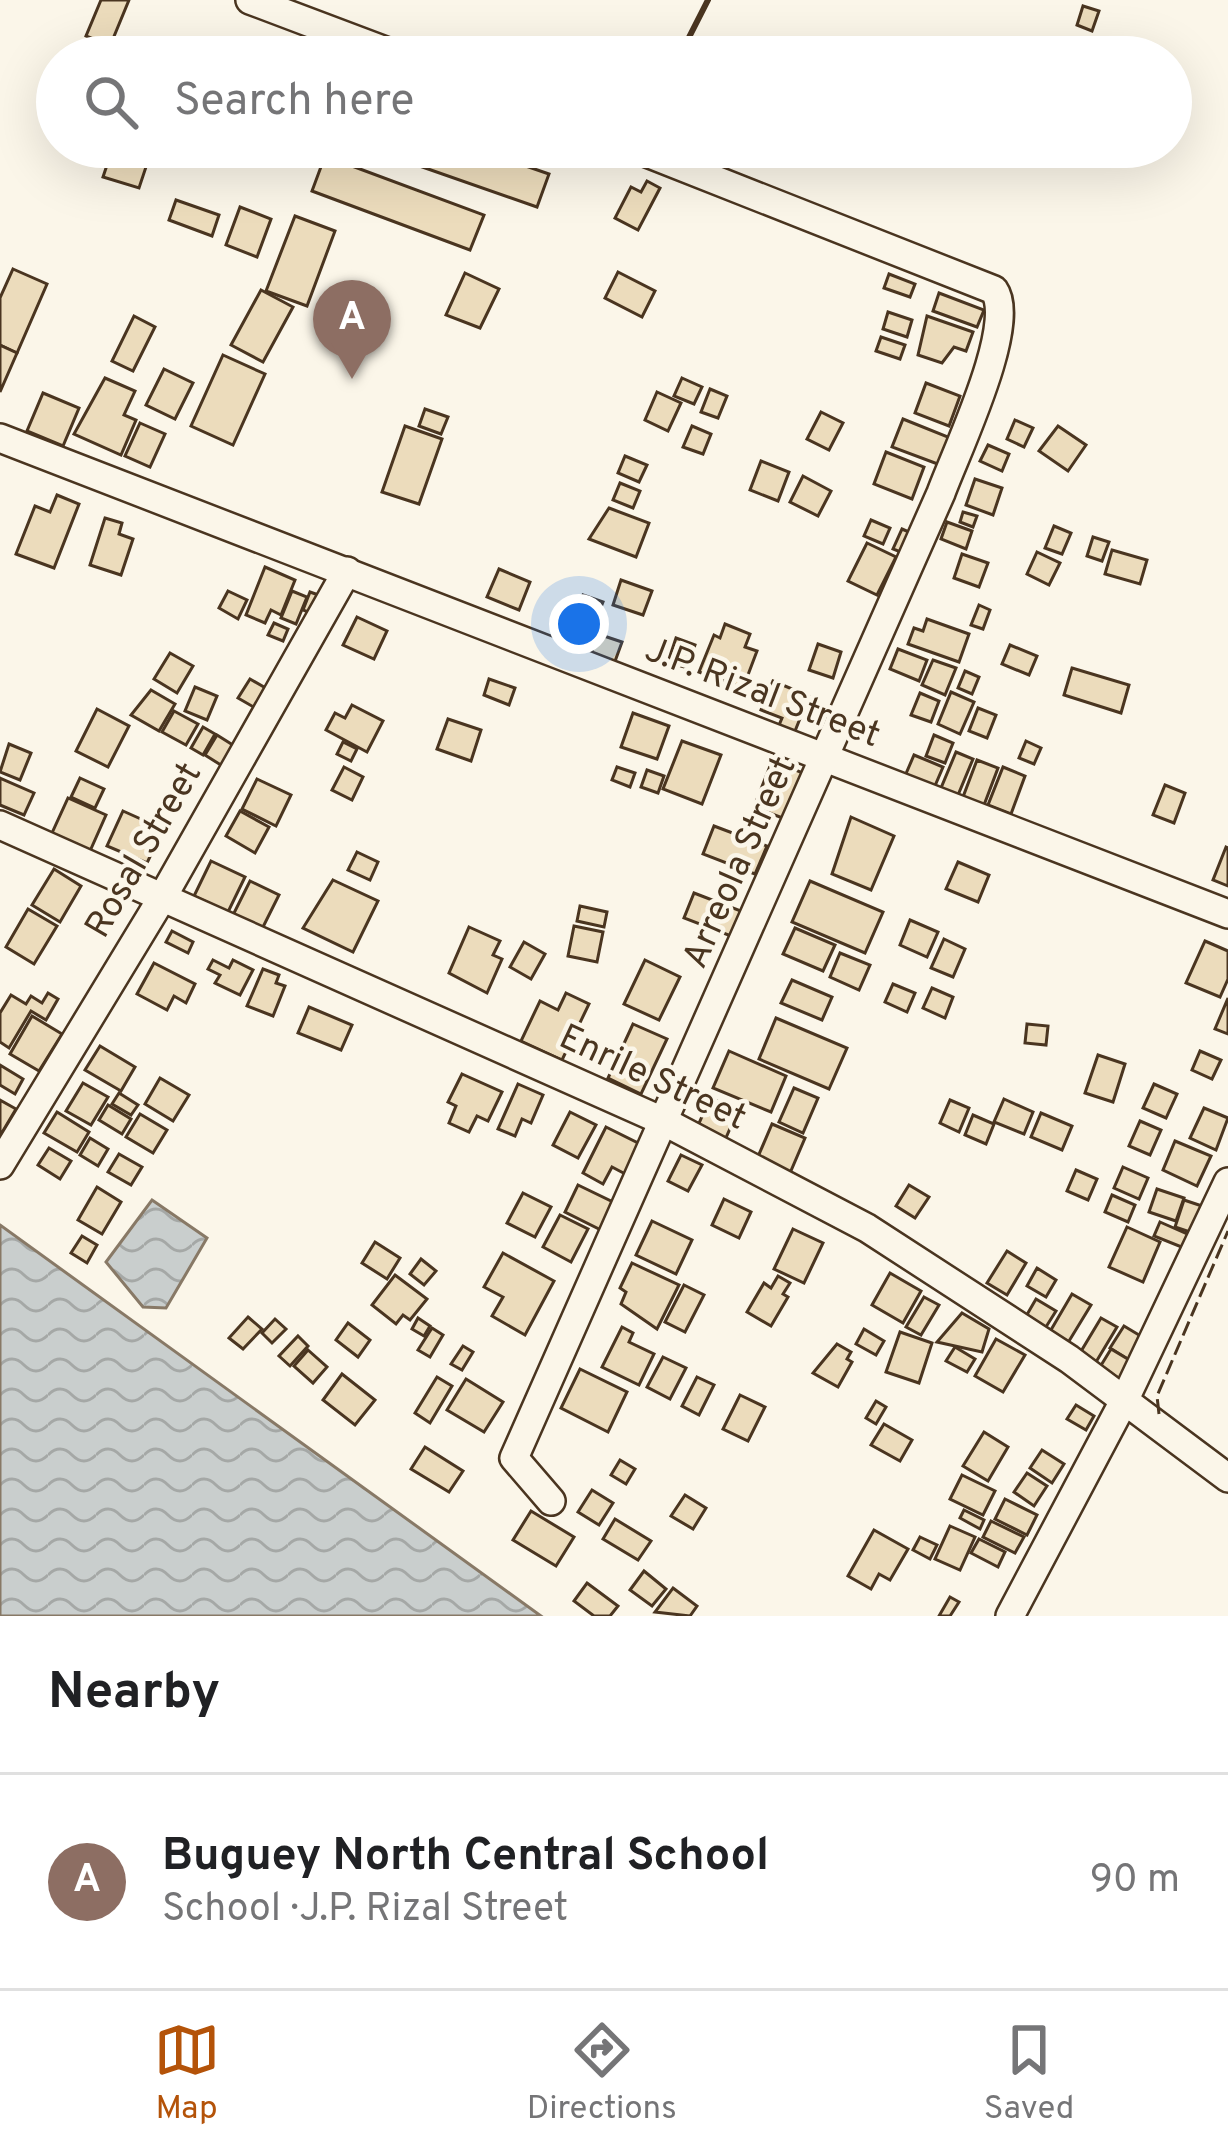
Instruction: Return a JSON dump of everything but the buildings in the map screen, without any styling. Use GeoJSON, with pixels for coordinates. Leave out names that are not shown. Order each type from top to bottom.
{"type":"FeatureCollection","features":[{"type":"Feature","properties":{"kind":"street"},"geometry":{"type":"LineString","coordinates":[[250,0],[345,36]]}},
{"type":"Feature","properties":{"kind":"street","name":"Arreola Street"},"geometry":{"type":"LineString","coordinates":[[551,1501],[514,1458],[941,493],[995,348],[1003,310],[994,290],[685,168]]}},
{"type":"Feature","properties":{"kind":"street","name":"J.P. Rizal Street"},"geometry":{"type":"LineString","coordinates":[[0,438],[1228,914]]}},
{"type":"Feature","properties":{"kind":"street","name":"Rosal Street"},"geometry":{"type":"LineString","coordinates":[[0,1165],[162,898],[347,571]]}},
{"type":"Feature","properties":{"kind":"street","name":"Enrile Street"},"geometry":{"type":"LineString","coordinates":[[0,825],[665,1122],[867,1228],[961,1284],[1228,1478]]}},
{"type":"Feature","properties":{"kind":"street"},"geometry":{"type":"LineString","coordinates":[[1010,1616],[1222,1215],[1228,1182]]}},
{"type":"Feature","properties":{"kind":"water"},"geometry":{"type":"Polygon","coordinates":[[[152,1200],[207,1238],[166,1308],[143,1307],[106,1262],[152,1200]]]}},
{"type":"Feature","properties":{"kind":"water"},"geometry":{"type":"Polygon","coordinates":[[[0,1225],[541,1616],[0,1616],[0,1225]]]}},
{"type":"Feature","properties":{"kind":"fence"},"geometry":{"type":"LineString","coordinates":[[1159,1414],[1157,1396],[1228,1231]]}},
{"type":"Feature","properties":{"kind":"wall"},"geometry":{"type":"LineString","coordinates":[[690,36],[708,0]]}},
{"type":"Feature","properties":{"kind":"place","name":"Buguey North Central School"},"geometry":{"type":"Point","coordinates":[352,379]}}]}
